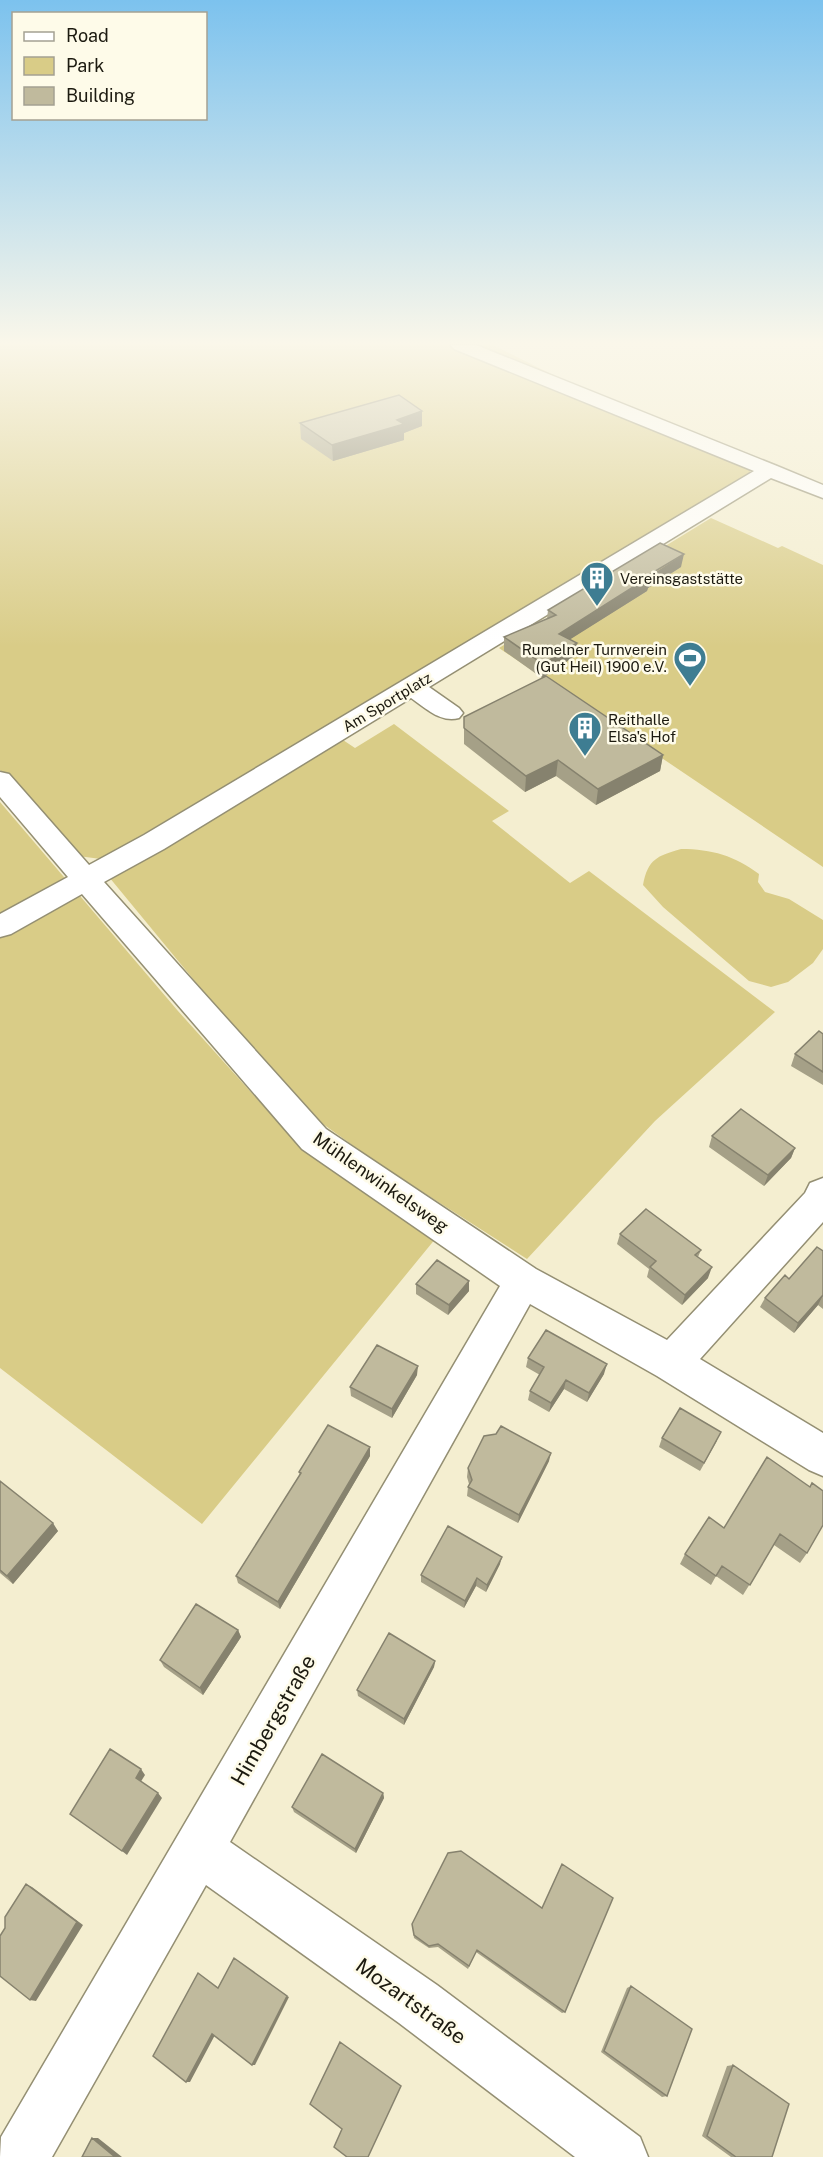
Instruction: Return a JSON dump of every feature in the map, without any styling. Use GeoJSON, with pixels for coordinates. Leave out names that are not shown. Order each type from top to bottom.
{"type":"FeatureCollection","features":[{"type":"Feature","properties":{"kind":"street"},"geometry":{"type":"LineString","coordinates":[[708,446],[823,492]]}},
{"type":"Feature","properties":{"kind":"street","name":"Am Sportplatz"},"geometry":{"type":"LineString","coordinates":[[0,927],[154,842],[770,471]]}},
{"type":"Feature","properties":{"kind":"street"},"geometry":{"type":"LineString","coordinates":[[412,687],[450,713]]}},
{"type":"Feature","properties":{"kind":"street","name":"Mühlenwinkelsweg"},"geometry":{"type":"LineString","coordinates":[[0,780],[184,994],[314,1140],[523,1281],[670,1363],[823,1456]]}},
{"type":"Feature","properties":{"kind":"street"},"geometry":{"type":"LineString","coordinates":[[670,1363],[822,1199],[823,1193]]}},
{"type":"Feature","properties":{"kind":"street","name":"Himbergstraße"},"geometry":{"type":"LineString","coordinates":[[21,2157],[523,1281]]}},
{"type":"Feature","properties":{"kind":"street","name":"Mozartstraße"},"geometry":{"type":"LineString","coordinates":[[199,1850],[418,2004],[620,2157]]}},
{"type":"Feature","properties":{"kind":"green space"},"geometry":{"type":"Polygon","coordinates":[[[0,446],[697,446],[750,470],[750,478],[101,859],[78,856],[0,770],[0,446]]]}},
{"type":"Feature","properties":{"kind":"green space","name":"Rumelner Turnverein (Gut Heil) 1900 e.V."},"geometry":{"type":"Polygon","coordinates":[[[711,518],[823,565],[823,867],[499,648],[711,518]]]}},
{"type":"Feature","properties":{"kind":"green space"},"geometry":{"type":"Polygon","coordinates":[[[394,724],[509,811],[492,821],[570,883],[589,871],[775,1012],[655,1121],[527,1259],[376,1162],[323,1124],[198,985],[109,877],[340,738],[355,748],[394,724]]]}},
{"type":"Feature","properties":{"kind":"green space"},"geometry":{"type":"Polygon","coordinates":[[[0,802],[178,1011],[302,1149],[436,1238],[202,1524],[0,1368],[0,802]]]}},
{"type":"Feature","properties":{"kind":"green space"},"geometry":{"type":"Polygon","coordinates":[[[681,849],[713,852],[741,862],[759,874],[758,882],[765,892],[789,899],[823,920],[823,949],[813,963],[788,982],[771,987],[749,981],[663,907],[643,885],[645,876],[655,860],[681,849]]]}},
{"type":"Feature","properties":{"kind":"building"},"geometry":{"type":"Polygon","coordinates":[[[660,543],[684,554],[559,634],[577,643],[543,664],[504,637],[556,615],[548,610],[660,543]]]}},
{"type":"Feature","properties":{"kind":"building"},"geometry":{"type":"Polygon","coordinates":[[[546,676],[663,755],[598,789],[558,760],[526,776],[464,728],[464,717],[546,676]]]}},
{"type":"Feature","properties":{"kind":"building"},"geometry":{"type":"Polygon","coordinates":[[[819,1031],[823,1034],[823,1072],[795,1054],[819,1031]]]}},
{"type":"Feature","properties":{"kind":"building"},"geometry":{"type":"Polygon","coordinates":[[[741,1109],[795,1148],[768,1175],[712,1136],[741,1109]]]}},
{"type":"Feature","properties":{"kind":"building"},"geometry":{"type":"Polygon","coordinates":[[[646,1209],[701,1250],[695,1255],[712,1267],[685,1295],[650,1267],[656,1261],[620,1234],[646,1209]]]}},
{"type":"Feature","properties":{"kind":"building"},"geometry":{"type":"Polygon","coordinates":[[[817,1247],[823,1251],[823,1295],[798,1323],[765,1298],[785,1275],[789,1279],[817,1247]]]}},
{"type":"Feature","properties":{"kind":"building"},"geometry":{"type":"Polygon","coordinates":[[[437,1260],[469,1281],[449,1305],[416,1284],[437,1260]]]}},
{"type":"Feature","properties":{"kind":"building"},"geometry":{"type":"Polygon","coordinates":[[[546,1330],[607,1364],[589,1393],[566,1380],[551,1403],[530,1391],[544,1367],[528,1358],[546,1330]]]}},
{"type":"Feature","properties":{"kind":"building"},"geometry":{"type":"Polygon","coordinates":[[[377,1345],[418,1366],[392,1409],[350,1387],[377,1345]]]}},
{"type":"Feature","properties":{"kind":"building"},"geometry":{"type":"Polygon","coordinates":[[[680,1408],[721,1432],[704,1463],[662,1438],[680,1408]]]}},
{"type":"Feature","properties":{"kind":"building"},"geometry":{"type":"Polygon","coordinates":[[[328,1425],[370,1447],[278,1602],[236,1576],[301,1473],[299,1472],[328,1425]]]}},
{"type":"Feature","properties":{"kind":"building"},"geometry":{"type":"Polygon","coordinates":[[[501,1426],[551,1453],[519,1515],[468,1487],[472,1480],[468,1468],[484,1436],[496,1434],[501,1426]]]}},
{"type":"Feature","properties":{"kind":"building"},"geometry":{"type":"Polygon","coordinates":[[[767,1457],[810,1487],[812,1483],[823,1491],[823,1525],[807,1553],[780,1534],[750,1585],[722,1566],[716,1576],[685,1554],[709,1517],[724,1528],[767,1457]]]}},
{"type":"Feature","properties":{"kind":"building"},"geometry":{"type":"Polygon","coordinates":[[[0,1481],[53,1523],[7,1576],[0,1570],[0,1481]]]}},
{"type":"Feature","properties":{"kind":"building"},"geometry":{"type":"Polygon","coordinates":[[[448,1526],[502,1557],[487,1585],[477,1578],[465,1601],[421,1575],[448,1526]]]}},
{"type":"Feature","properties":{"kind":"building"},"geometry":{"type":"Polygon","coordinates":[[[196,1604],[238,1630],[200,1688],[160,1660],[196,1604]]]}},
{"type":"Feature","properties":{"kind":"building"},"geometry":{"type":"Polygon","coordinates":[[[389,1633],[435,1661],[404,1719],[357,1690],[389,1633]]]}},
{"type":"Feature","properties":{"kind":"building"},"geometry":{"type":"Polygon","coordinates":[[[110,1749],[141,1769],[136,1778],[158,1793],[122,1851],[70,1814],[110,1749]]]}},
{"type":"Feature","properties":{"kind":"building"},"geometry":{"type":"Polygon","coordinates":[[[322,1754],[383,1793],[355,1849],[292,1807],[322,1754]]]}},
{"type":"Feature","properties":{"kind":"building"},"geometry":{"type":"Polygon","coordinates":[[[461,1851],[542,1908],[562,1864],[613,1898],[565,2012],[477,1950],[469,1966],[438,1944],[429,1946],[414,1935],[412,1924],[448,1853],[461,1851]]]}},
{"type":"Feature","properties":{"kind":"building"},"geometry":{"type":"Polygon","coordinates":[[[26,1884],[77,1922],[30,2000],[0,1976],[0,1936],[5,1928],[5,1917],[26,1884]]]}},
{"type":"Feature","properties":{"kind":"building"},"geometry":{"type":"Polygon","coordinates":[[[234,1958],[287,1996],[252,2065],[212,2034],[186,2082],[153,2056],[198,1973],[218,1988],[234,1958]]]}},
{"type":"Feature","properties":{"kind":"building"},"geometry":{"type":"Polygon","coordinates":[[[631,1986],[692,2029],[667,2096],[604,2051],[631,1986]]]}},
{"type":"Feature","properties":{"kind":"building"},"geometry":{"type":"Polygon","coordinates":[[[340,2042],[401,2086],[368,2157],[347,2157],[334,2147],[342,2129],[310,2104],[340,2042]]]}},
{"type":"Feature","properties":{"kind":"building"},"geometry":{"type":"Polygon","coordinates":[[[733,2065],[789,2104],[772,2157],[736,2157],[707,2136],[733,2065]]]}},
{"type":"Feature","properties":{"kind":"building"},"geometry":{"type":"Polygon","coordinates":[[[92,2138],[115,2157],[82,2157],[92,2138]]]}},
{"type":"Feature","properties":{"kind":"place","name":"Vereinsgaststätte"},"geometry":{"type":"Point","coordinates":[597,607]}},
{"type":"Feature","properties":{"kind":"place","name":"Rumelner Turnverein (Gut Heil) 1900 e.V."},"geometry":{"type":"Point","coordinates":[690,687]}},
{"type":"Feature","properties":{"kind":"place","name":"Reithalle Elsa's Hof"},"geometry":{"type":"Point","coordinates":[585,757]}}]}
